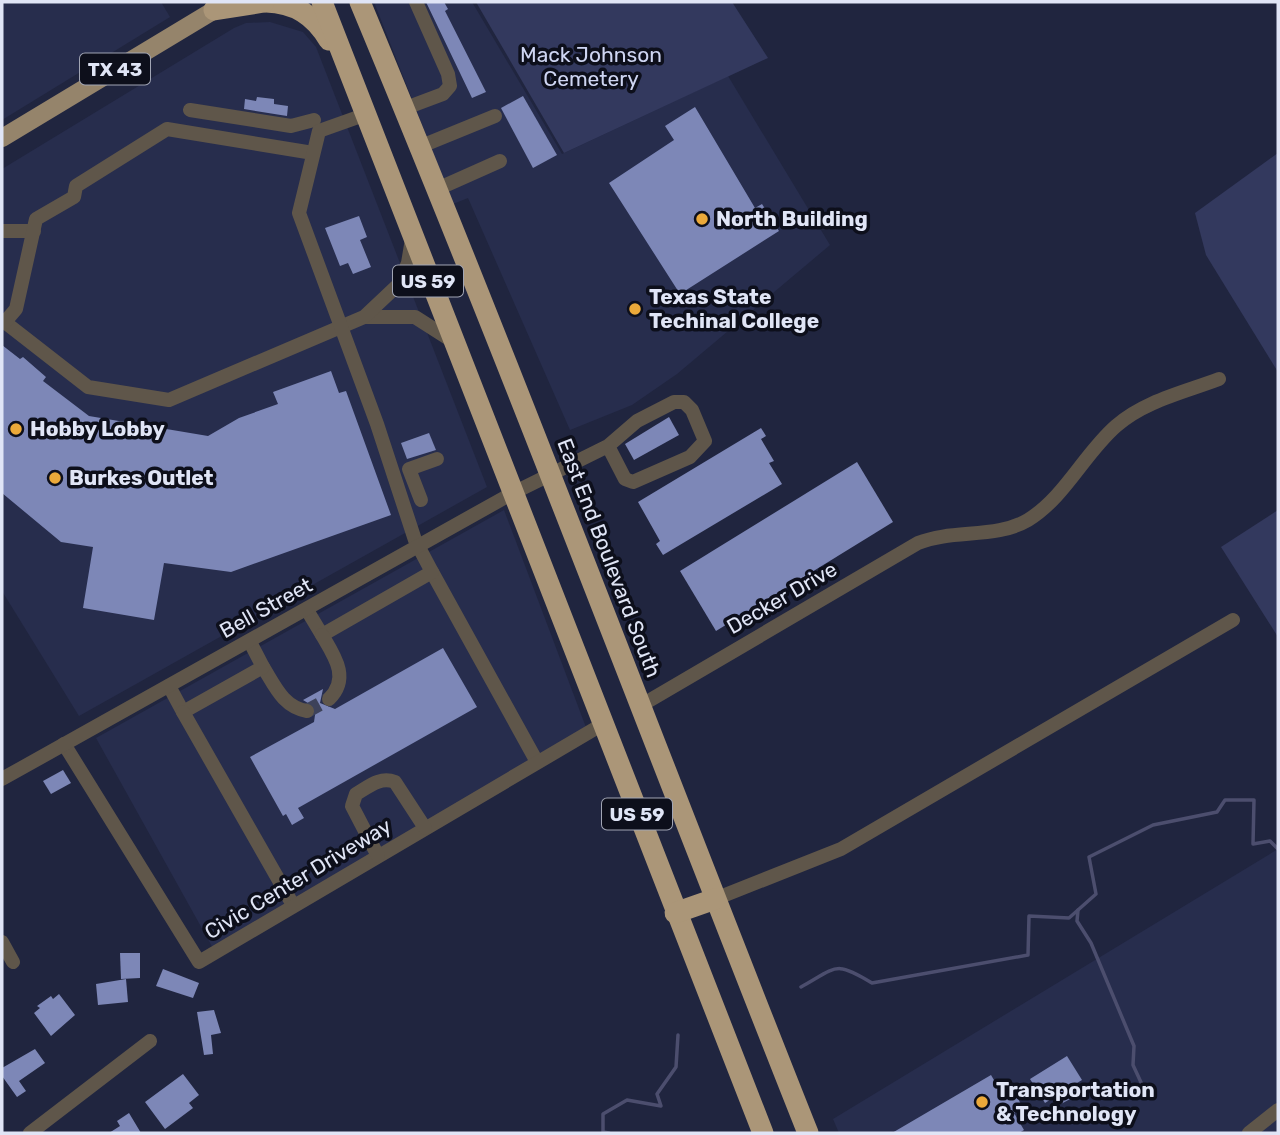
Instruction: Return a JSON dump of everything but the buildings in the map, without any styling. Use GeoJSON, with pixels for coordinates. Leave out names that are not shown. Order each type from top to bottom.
{"type":"FeatureCollection","features":[{"type":"Feature","properties":{"kind":"highway"},"geometry":{"type":"LineString","coordinates":[[216,7],[265,2],[295,7],[313,18],[346,67]]}},
{"type":"Feature","properties":{"kind":"highway","name":"US 59"},"geometry":{"type":"LineString","coordinates":[[322,2],[511,494],[763,1133]]}},
{"type":"Feature","properties":{"kind":"highway","name":"East End Boulevard South"},"geometry":{"type":"LineString","coordinates":[[360,2],[550,473],[808,1133]]}},
{"type":"Feature","properties":{"kind":"highway"},"geometry":{"type":"LineString","coordinates":[[676,913],[715,899]]}},
{"type":"Feature","properties":{"kind":"main road","name":"TX 43"},"geometry":{"type":"LineString","coordinates":[[2,138],[216,7]]}},
{"type":"Feature","properties":{"kind":"street"},"geometry":{"type":"LineString","coordinates":[[403,109],[443,94],[450,86],[448,74],[416,2]]}},
{"type":"Feature","properties":{"kind":"street"},"geometry":{"type":"LineString","coordinates":[[190,110],[291,126],[314,120]]}},
{"type":"Feature","properties":{"kind":"street"},"geometry":{"type":"LineString","coordinates":[[364,115],[319,131],[299,213],[418,546],[537,762]]}},
{"type":"Feature","properties":{"kind":"street"},"geometry":{"type":"LineString","coordinates":[[419,148],[495,116]]}},
{"type":"Feature","properties":{"kind":"street"},"geometry":{"type":"LineString","coordinates":[[313,153],[167,129],[76,186],[74,197],[36,219],[16,309],[3,321],[88,387],[169,400],[364,317],[399,284],[412,239]]}},
{"type":"Feature","properties":{"kind":"street"},"geometry":{"type":"LineString","coordinates":[[435,190],[500,161]]}},
{"type":"Feature","properties":{"kind":"street"},"geometry":{"type":"LineString","coordinates":[[2,231],[34,231]]}},
{"type":"Feature","properties":{"kind":"street"},"geometry":{"type":"LineString","coordinates":[[364,317],[415,317],[451,340]]}},
{"type":"Feature","properties":{"kind":"street","name":"Decker Drive"},"geometry":{"type":"LineString","coordinates":[[640,706],[908,548],[929,538],[1006,528],[1031,518],[1051,501],[1124,420],[1155,403],[1219,379]]}},
{"type":"Feature","properties":{"kind":"street","name":"Bell Street"},"geometry":{"type":"LineString","coordinates":[[2,779],[511,494],[608,446],[629,426],[678,401],[684,402],[692,410],[705,441],[690,457],[633,482],[622,474],[608,446]]}},
{"type":"Feature","properties":{"kind":"street"},"geometry":{"type":"LineString","coordinates":[[421,500],[409,470],[437,459]]}},
{"type":"Feature","properties":{"kind":"street"},"geometry":{"type":"LineString","coordinates":[[322,635],[432,572]]}},
{"type":"Feature","properties":{"kind":"street"},"geometry":{"type":"LineString","coordinates":[[306,610],[333,654],[341,681],[338,690],[329,699]]}},
{"type":"Feature","properties":{"kind":"street"},"geometry":{"type":"LineString","coordinates":[[715,899],[841,849],[1233,620]]}},
{"type":"Feature","properties":{"kind":"street"},"geometry":{"type":"LineString","coordinates":[[250,642],[286,702],[295,709],[307,711]]}},
{"type":"Feature","properties":{"kind":"street"},"geometry":{"type":"LineString","coordinates":[[183,712],[263,667]]}},
{"type":"Feature","properties":{"kind":"street"},"geometry":{"type":"LineString","coordinates":[[169,686],[293,905]]}},
{"type":"Feature","properties":{"kind":"street","name":"Civic Center Driveway"},"geometry":{"type":"LineString","coordinates":[[64,744],[199,962],[603,724]]}},
{"type":"Feature","properties":{"kind":"street"},"geometry":{"type":"LineString","coordinates":[[378,856],[352,806],[355,794],[378,781],[388,779],[395,782],[425,828]]}},
{"type":"Feature","properties":{"kind":"street"},"geometry":{"type":"LineString","coordinates":[[2,942],[13,962]]}},
{"type":"Feature","properties":{"kind":"street"},"geometry":{"type":"LineString","coordinates":[[30,1133],[150,1041]]}},
{"type":"Feature","properties":{"kind":"street"},"geometry":{"type":"LineString","coordinates":[[1249,1133],[1278,1110]]}},
{"type":"Feature","properties":{"kind":"shaded area"},"geometry":{"type":"Polygon","coordinates":[[[2,2],[161,2],[170,17],[2,120],[2,2]]]}},
{"type":"Feature","properties":{"kind":"shaded area","name":"Texas State Techinal College"},"geometry":{"type":"Polygon","coordinates":[[[374,2],[472,2],[562,154],[728,76],[830,245],[677,374],[632,405],[570,430],[468,198],[453,204],[374,2]]]}},
{"type":"Feature","properties":{"kind":"shaded area"},"geometry":{"type":"Polygon","coordinates":[[[270,22],[303,32],[316,47],[487,487],[79,716],[2,591],[2,169],[234,28],[246,23],[270,22]]]}},
{"type":"Feature","properties":{"kind":"shaded area"},"geometry":{"type":"Polygon","coordinates":[[[504,510],[590,738],[214,950],[96,738],[504,510]]]}},
{"type":"Feature","properties":{"kind":"shaded area"},"geometry":{"type":"Polygon","coordinates":[[[1278,849],[1278,1133],[839,1133],[833,1119],[1278,849]]]}},
{"type":"Feature","properties":{"kind":"green space","name":"Mack Johnson Cemetery"},"geometry":{"type":"Polygon","coordinates":[[[476,2],[732,2],[768,58],[564,153],[476,2]]]}},
{"type":"Feature","properties":{"kind":"green space"},"geometry":{"type":"Polygon","coordinates":[[[1278,153],[1278,372],[1206,255],[1195,213],[1278,153]]]}},
{"type":"Feature","properties":{"kind":"green space"},"geometry":{"type":"Polygon","coordinates":[[[1278,510],[1278,637],[1221,547],[1278,510]]]}},
{"type":"Feature","properties":{"kind":"waterway"},"geometry":{"type":"LineString","coordinates":[[801,987],[836,969],[850,971],[872,983],[1028,955],[1029,916],[1069,918],[1096,894],[1089,857],[1153,825],[1217,812],[1225,800],[1254,800],[1253,844],[1270,841],[1278,849]]}},
{"type":"Feature","properties":{"kind":"waterway"},"geometry":{"type":"LineString","coordinates":[[1078,910],[1077,921],[1091,943],[1134,1046],[1133,1065],[1145,1091]]}},
{"type":"Feature","properties":{"kind":"waterway"},"geometry":{"type":"LineString","coordinates":[[609,1133],[603,1132],[603,1114],[627,1100],[661,1106],[657,1094],[676,1067],[678,1035]]}},
{"type":"Feature","properties":{"kind":"tunnel"},"geometry":{"type":"LineString","coordinates":[[307,711],[329,699]]}},
{"type":"Feature","properties":{"kind":"place","name":"North Building"},"geometry":{"type":"Point","coordinates":[702,219]}},
{"type":"Feature","properties":{"kind":"place","name":"Texas State Techinal College"},"geometry":{"type":"Point","coordinates":[635,309]}},
{"type":"Feature","properties":{"kind":"place","name":"Hobby Lobby"},"geometry":{"type":"Point","coordinates":[16,429]}},
{"type":"Feature","properties":{"kind":"place","name":"Burkes Outlet"},"geometry":{"type":"Point","coordinates":[55,478]}},
{"type":"Feature","properties":{"kind":"place","name":"Transportation & Technology"},"geometry":{"type":"Point","coordinates":[982,1102]}}]}
